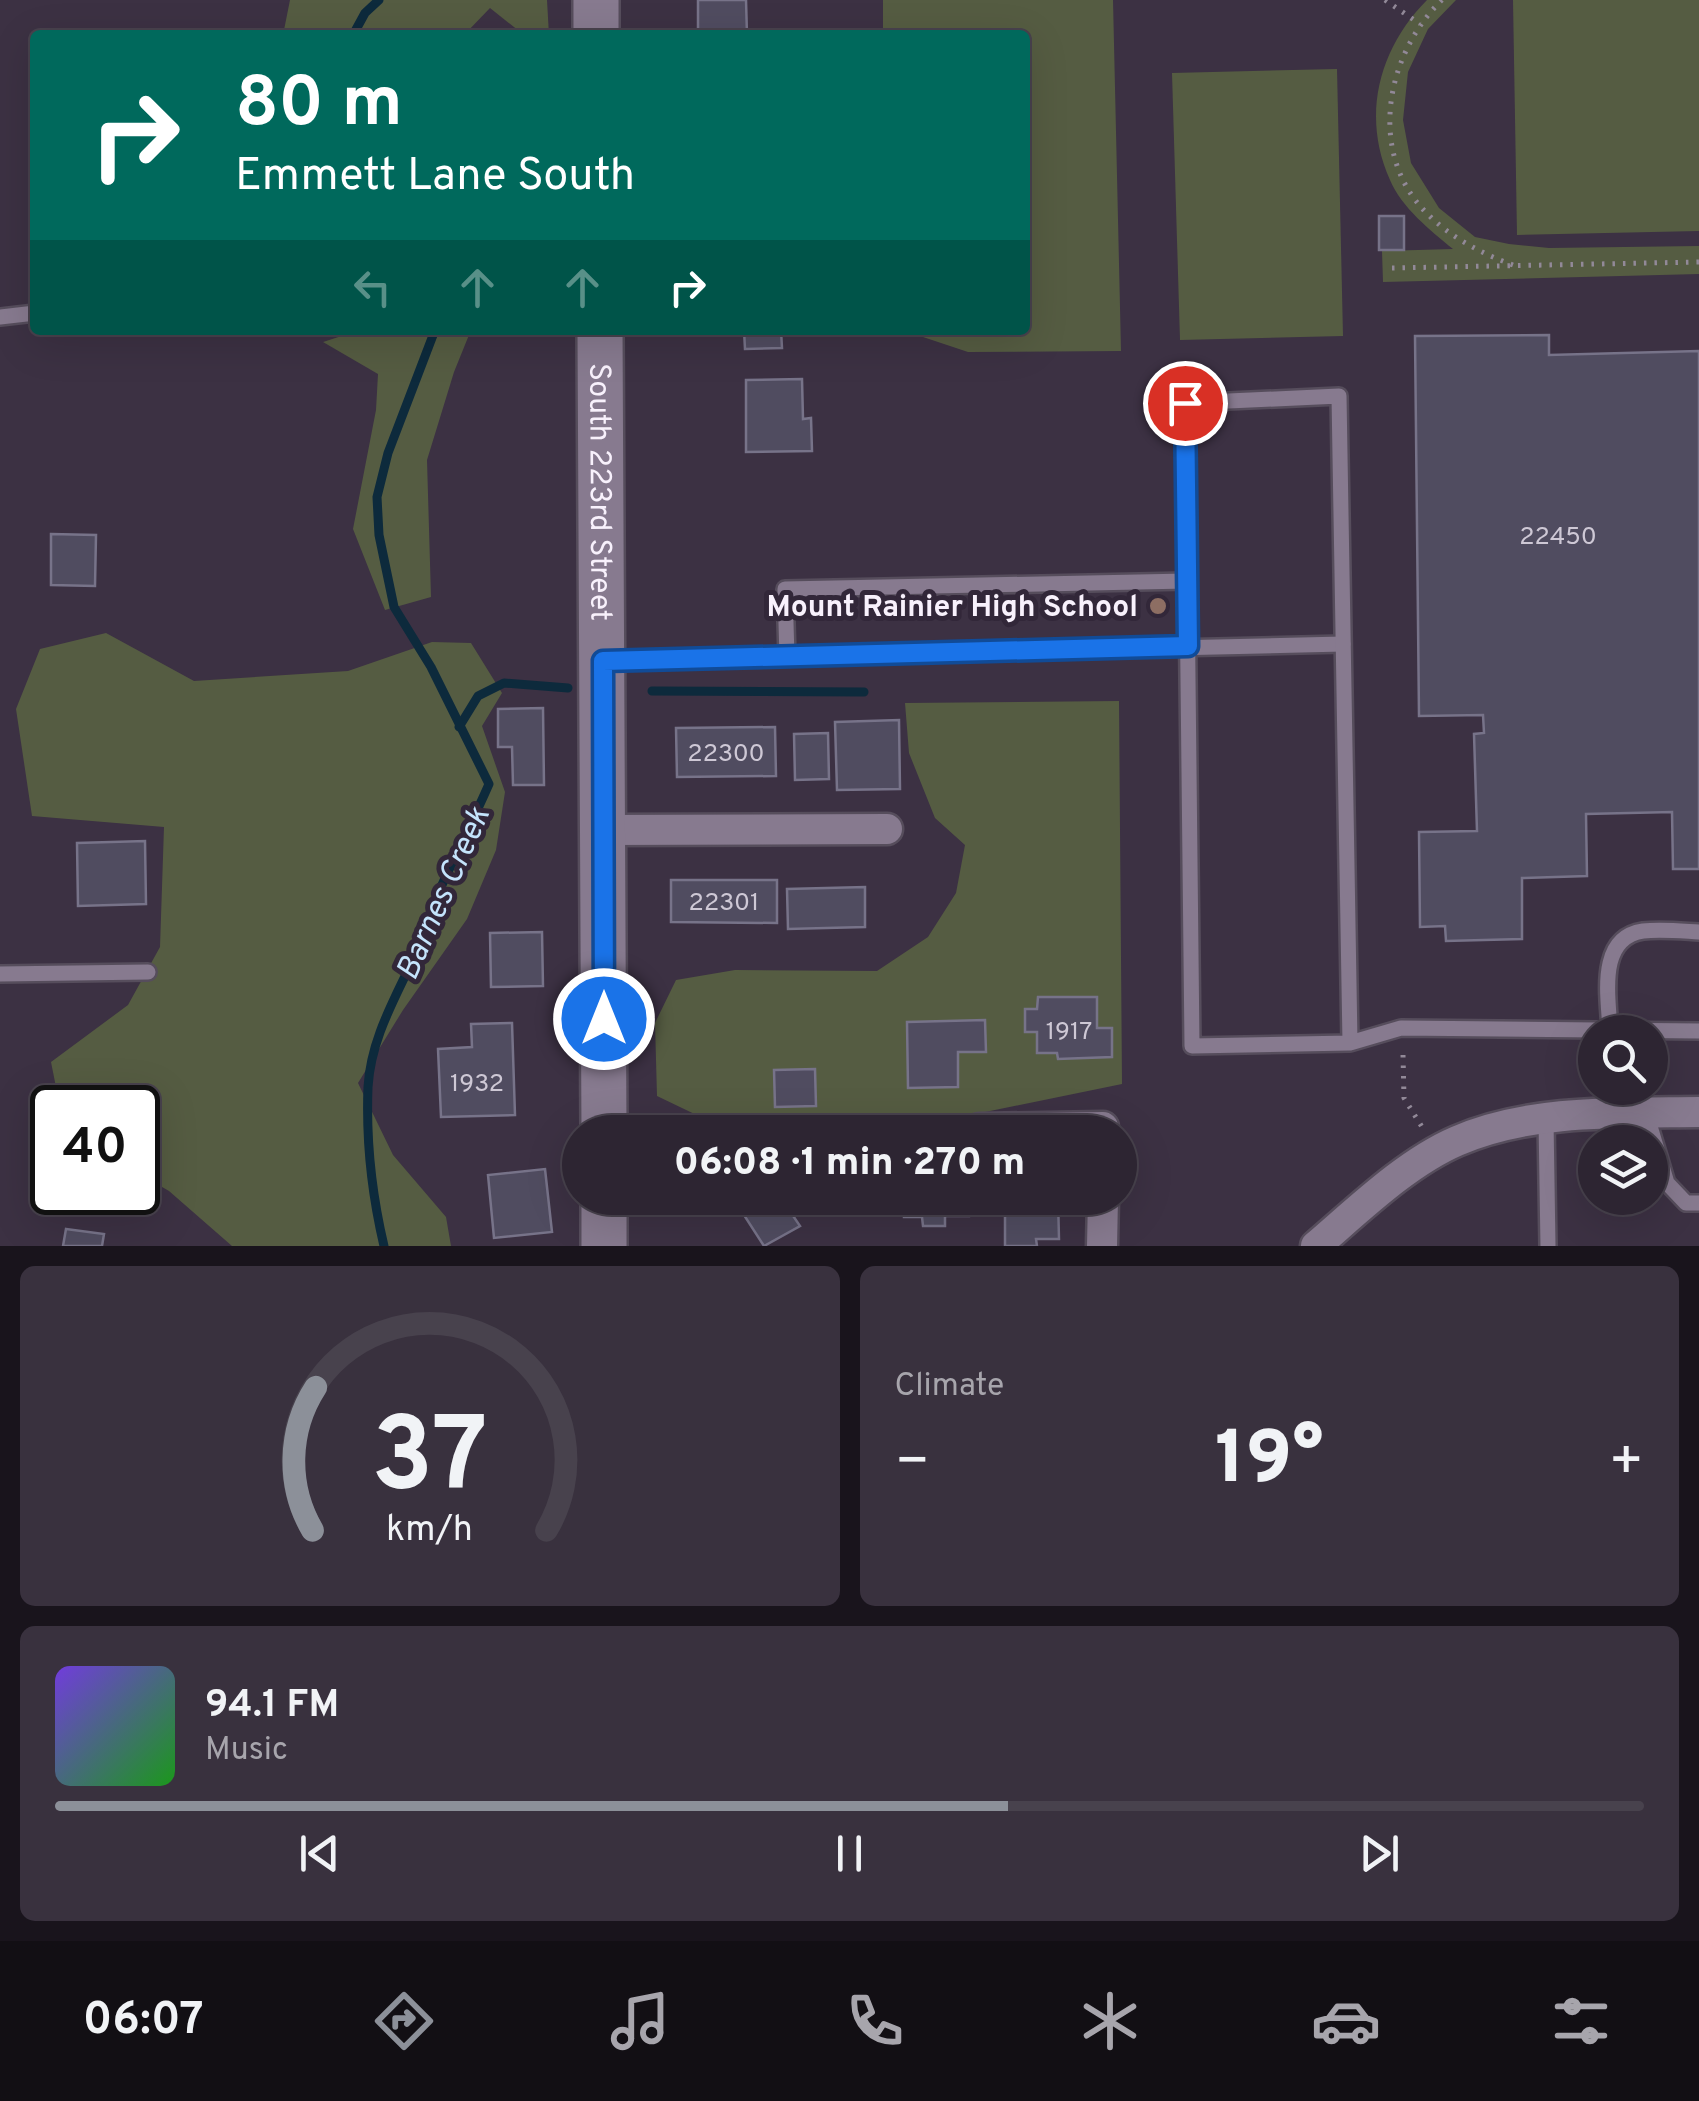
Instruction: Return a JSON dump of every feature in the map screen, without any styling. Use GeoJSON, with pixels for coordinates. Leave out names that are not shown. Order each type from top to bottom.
{"type":"FeatureCollection","features":[{"type":"Feature","properties":{"kind":"street"},"geometry":{"type":"LineString","coordinates":[[596,0],[596,30]]}},
{"type":"Feature","properties":{"kind":"street","name":"South 223rd Street"},"geometry":{"type":"LineString","coordinates":[[600,335],[604,1115]]}},
{"type":"Feature","properties":{"kind":"street"},"geometry":{"type":"LineString","coordinates":[[605,830],[888,829]]}},
{"type":"Feature","properties":{"kind":"street"},"geometry":{"type":"LineString","coordinates":[[1316,1246],[1392,1182],[1455,1142],[1596,1105]]}},
{"type":"Feature","properties":{"kind":"street"},"geometry":{"type":"LineString","coordinates":[[1625,1105],[1646,1113],[1699,1112]]}},
{"type":"Feature","properties":{"kind":"street"},"geometry":{"type":"LineString","coordinates":[[604,1215],[604,1246]]}},
{"type":"Feature","properties":{"kind":"street"},"geometry":{"type":"LineString","coordinates":[[1102,1215],[1102,1246]]}},
{"type":"Feature","properties":{"kind":"lane"},"geometry":{"type":"LineString","coordinates":[[0,317],[30,314]]}},
{"type":"Feature","properties":{"kind":"lane"},"geometry":{"type":"LineString","coordinates":[[1350,1042],[1339,396],[1185,403],[1192,1046],[1350,1042],[1401,1028],[1578,1031]]}},
{"type":"Feature","properties":{"kind":"lane"},"geometry":{"type":"LineString","coordinates":[[787,657],[785,590],[1187,581]]}},
{"type":"Feature","properties":{"kind":"lane"},"geometry":{"type":"LineString","coordinates":[[603,661],[1343,644]]}},
{"type":"Feature","properties":{"kind":"lane"},"geometry":{"type":"LineString","coordinates":[[1610,1015],[1608,964],[1618,943],[1640,931],[1699,932]]}},
{"type":"Feature","properties":{"kind":"lane"},"geometry":{"type":"LineString","coordinates":[[0,974],[148,972]]}},
{"type":"Feature","properties":{"kind":"lane"},"geometry":{"type":"LineString","coordinates":[[1668,1031],[1699,1031]]}},
{"type":"Feature","properties":{"kind":"lane"},"geometry":{"type":"LineString","coordinates":[[1646,1113],[1667,1183],[1686,1202],[1699,1203]]}},
{"type":"Feature","properties":{"kind":"lane"},"geometry":{"type":"LineString","coordinates":[[1546,1120],[1548,1246]]}},
{"type":"Feature","properties":{"kind":"path"},"geometry":{"type":"LineString","coordinates":[[1385,0],[1420,24]]}},
{"type":"Feature","properties":{"kind":"path"},"geometry":{"type":"LineString","coordinates":[[1442,0],[1420,24],[1403,54],[1394,81],[1390,137],[1397,164],[1413,196],[1455,236],[1475,251],[1513,265]]}},
{"type":"Feature","properties":{"kind":"path"},"geometry":{"type":"LineString","coordinates":[[1392,268],[1699,262]]}},
{"type":"Feature","properties":{"kind":"path"},"geometry":{"type":"LineString","coordinates":[[1403,1056],[1404,1098],[1423,1129]]}},
{"type":"Feature","properties":{"kind":"green space"},"geometry":{"type":"Polygon","coordinates":[[[290,0],[547,0],[549,30],[518,30],[490,8],[469,30],[284,30],[290,0]]]}},
{"type":"Feature","properties":{"kind":"green space"},"geometry":{"type":"Polygon","coordinates":[[[883,0],[1113,0],[1121,351],[968,352],[917,335],[1030,335],[1030,30],[883,30],[883,0]]]}},
{"type":"Feature","properties":{"kind":"green space"},"geometry":{"type":"Polygon","coordinates":[[[1427,0],[1456,0],[1428,29],[1408,72],[1403,120],[1411,163],[1439,208],[1475,237],[1509,244],[1549,248],[1699,246],[1699,274],[1383,282],[1382,251],[1453,249],[1417,218],[1395,190],[1381,156],[1377,132],[1376,108],[1387,61],[1410,19],[1427,0]]]}},
{"type":"Feature","properties":{"kind":"green space"},"geometry":{"type":"Polygon","coordinates":[[[1513,0],[1699,0],[1699,231],[1517,235],[1513,0]]]}},
{"type":"Feature","properties":{"kind":"green space"},"geometry":{"type":"Polygon","coordinates":[[[1337,69],[1343,336],[1180,340],[1172,73],[1337,69]]]}},
{"type":"Feature","properties":{"kind":"green space"},"geometry":{"type":"Polygon","coordinates":[[[345,335],[469,335],[427,460],[431,597],[385,610],[353,529],[376,410],[378,374],[323,342],[345,335]]]}},
{"type":"Feature","properties":{"kind":"green space"},"geometry":{"type":"Polygon","coordinates":[[[106,633],[194,681],[348,671],[432,642],[471,643],[502,693],[482,726],[505,792],[496,850],[467,919],[358,1083],[393,1155],[446,1217],[451,1246],[232,1246],[160,1186],[160,1085],[56,1085],[51,1062],[128,1005],[160,947],[164,827],[32,816],[16,709],[40,649],[106,633]]]}},
{"type":"Feature","properties":{"kind":"green space"},"geometry":{"type":"Polygon","coordinates":[[[1119,701],[1122,1084],[971,1115],[697,1115],[657,1096],[655,1023],[676,980],[735,970],[877,971],[928,937],[956,893],[965,845],[935,818],[909,753],[905,703],[1119,701]]]}},
{"type":"Feature","properties":{"kind":"building"},"geometry":{"type":"Polygon","coordinates":[[[698,0],[746,0],[747,30],[698,30],[698,0]]]}},
{"type":"Feature","properties":{"kind":"building"},"geometry":{"type":"Polygon","coordinates":[[[1379,216],[1404,216],[1404,250],[1379,250],[1379,216]]]}},
{"type":"Feature","properties":{"kind":"building"},"geometry":{"type":"Polygon","coordinates":[[[744,335],[781,335],[782,348],[745,349],[744,335]]]}},
{"type":"Feature","properties":{"kind":"building"},"geometry":{"type":"Polygon","coordinates":[[[1549,335],[1549,355],[1699,351],[1699,869],[1673,869],[1672,812],[1586,814],[1587,876],[1522,878],[1522,939],[1446,941],[1445,926],[1420,927],[1419,832],[1477,831],[1474,734],[1484,733],[1483,715],[1419,716],[1415,336],[1549,335]]]}},
{"type":"Feature","properties":{"kind":"building"},"geometry":{"type":"Polygon","coordinates":[[[802,379],[803,419],[811,418],[812,451],[746,452],[746,380],[802,379]]]}},
{"type":"Feature","properties":{"kind":"building"},"geometry":{"type":"Polygon","coordinates":[[[51,534],[96,535],[95,586],[51,585],[51,534]]]}},
{"type":"Feature","properties":{"kind":"building"},"geometry":{"type":"Polygon","coordinates":[[[543,708],[544,785],[513,785],[512,747],[498,747],[498,709],[543,708]]]}},
{"type":"Feature","properties":{"kind":"building"},"geometry":{"type":"Polygon","coordinates":[[[899,720],[900,789],[837,790],[835,722],[899,720]]]}},
{"type":"Feature","properties":{"kind":"building"},"geometry":{"type":"Polygon","coordinates":[[[775,727],[776,776],[677,777],[676,728],[775,727]]]}},
{"type":"Feature","properties":{"kind":"building"},"geometry":{"type":"Polygon","coordinates":[[[828,733],[829,779],[795,780],[794,734],[828,733]]]}},
{"type":"Feature","properties":{"kind":"building"},"geometry":{"type":"Polygon","coordinates":[[[145,841],[146,904],[78,906],[77,843],[145,841]]]}},
{"type":"Feature","properties":{"kind":"building"},"geometry":{"type":"Polygon","coordinates":[[[671,880],[777,880],[777,923],[671,922],[671,880]]]}},
{"type":"Feature","properties":{"kind":"building"},"geometry":{"type":"Polygon","coordinates":[[[865,887],[865,927],[788,929],[787,889],[865,887]]]}},
{"type":"Feature","properties":{"kind":"building"},"geometry":{"type":"Polygon","coordinates":[[[542,932],[543,986],[491,987],[490,933],[542,932]]]}},
{"type":"Feature","properties":{"kind":"building"},"geometry":{"type":"Polygon","coordinates":[[[1038,997],[1097,997],[1097,1028],[1112,1028],[1112,1057],[1058,1059],[1057,1053],[1037,1053],[1037,1032],[1025,1032],[1025,1009],[1037,1009],[1038,997]]]}},
{"type":"Feature","properties":{"kind":"building"},"geometry":{"type":"Polygon","coordinates":[[[985,1020],[986,1052],[958,1052],[958,1087],[908,1088],[907,1022],[985,1020]]]}},
{"type":"Feature","properties":{"kind":"building"},"geometry":{"type":"Polygon","coordinates":[[[512,1023],[515,1115],[441,1117],[438,1049],[472,1047],[471,1024],[512,1023]]]}},
{"type":"Feature","properties":{"kind":"building"},"geometry":{"type":"Polygon","coordinates":[[[815,1069],[816,1106],[775,1107],[774,1070],[815,1069]]]}},
{"type":"Feature","properties":{"kind":"building"},"geometry":{"type":"Polygon","coordinates":[[[545,1169],[552,1232],[494,1238],[488,1175],[545,1169]]]}},
{"type":"Feature","properties":{"kind":"building"},"geometry":{"type":"Polygon","coordinates":[[[744,1215],[793,1215],[800,1226],[764,1246],[744,1215]]]}},
{"type":"Feature","properties":{"kind":"building"},"geometry":{"type":"Polygon","coordinates":[[[969,1215],[945,1216],[945,1226],[923,1226],[922,1217],[904,1217],[969,1215]]]}},
{"type":"Feature","properties":{"kind":"building"},"geometry":{"type":"Polygon","coordinates":[[[1005,1215],[1058,1215],[1059,1239],[1036,1239],[1037,1246],[1005,1246],[1005,1215]]]}},
{"type":"Feature","properties":{"kind":"building"},"geometry":{"type":"Polygon","coordinates":[[[66,1229],[104,1234],[102,1246],[63,1246],[66,1229]]]}},
{"type":"Feature","properties":{"kind":"waterway","name":"Barnes Creek"},"geometry":{"type":"LineString","coordinates":[[356,30],[365,13],[379,0]]}},
{"type":"Feature","properties":{"kind":"waterway","name":"Barnes Creek"},"geometry":{"type":"LineString","coordinates":[[384,1246],[369,1147],[370,1068],[388,1013],[420,944],[435,900],[489,784],[431,667],[394,607],[379,535],[377,497],[388,453],[433,335]]}},
{"type":"Feature","properties":{"kind":"waterway"},"geometry":{"type":"LineString","coordinates":[[459,727],[478,696],[504,683],[568,688]]}},
{"type":"Feature","properties":{"kind":"waterway"},"geometry":{"type":"LineString","coordinates":[[652,691],[864,692]]}},
{"type":"Feature","properties":{"kind":"place","name":"Mount Rainier High School"},"geometry":{"type":"Point","coordinates":[1158,606]}},
{"type":"Feature","properties":{"kind":"route"},"geometry":{"type":"LineString","coordinates":[[604,1019],[603,661],[1188,646],[1185,403]]}}]}
